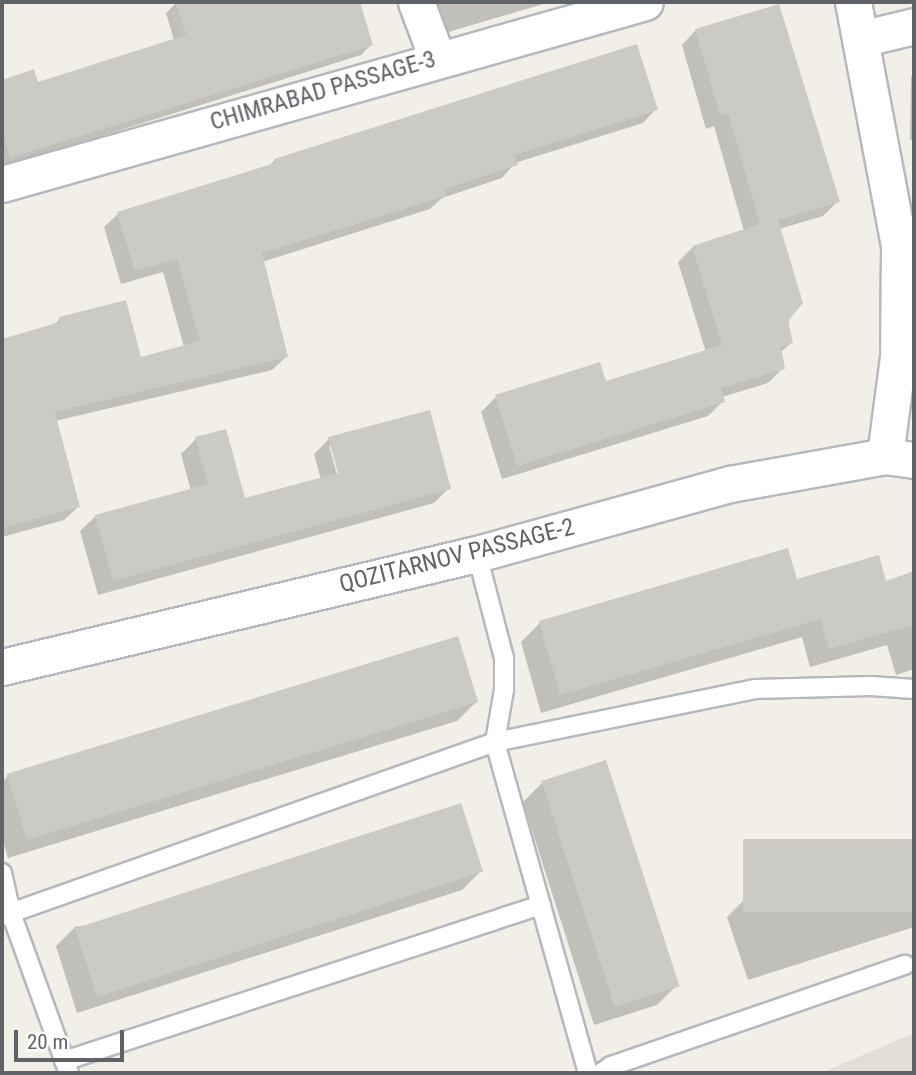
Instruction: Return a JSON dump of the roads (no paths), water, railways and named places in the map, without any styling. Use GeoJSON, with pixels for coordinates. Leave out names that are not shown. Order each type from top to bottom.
{"type":"FeatureCollection","features":[{"type":"Feature","properties":{"kind":"street"},"geometry":{"type":"LineString","coordinates":[[415,2],[437,58]]}},
{"type":"Feature","properties":{"kind":"street","name":"CHIMRАBАD PASSAGE-3"},"geometry":{"type":"LineString","coordinates":[[2,184],[437,58],[645,2]]}},
{"type":"Feature","properties":{"kind":"street"},"geometry":{"type":"LineString","coordinates":[[853,2],[899,246],[900,458]]}},
{"type":"Feature","properties":{"kind":"street"},"geometry":{"type":"LineString","coordinates":[[860,39],[914,26]]}},
{"type":"Feature","properties":{"kind":"street","name":"QOZITARNOV PASSAGE-2"},"geometry":{"type":"LineString","coordinates":[[2,667],[477,554],[730,484],[900,458]]}},
{"type":"Feature","properties":{"kind":"lane"},"geometry":{"type":"LineString","coordinates":[[477,554],[503,658],[504,690],[495,742],[588,1073]]}},
{"type":"Feature","properties":{"kind":"lane"},"geometry":{"type":"LineString","coordinates":[[6,915],[495,742],[755,689],[871,686],[914,689]]}},
{"type":"Feature","properties":{"kind":"lane"},"geometry":{"type":"LineString","coordinates":[[2,873],[6,915],[67,1067],[541,905]]}},
{"type":"Feature","properties":{"kind":"lane"},"geometry":{"type":"LineString","coordinates":[[601,1073],[611,1066],[905,965]]}}]}
